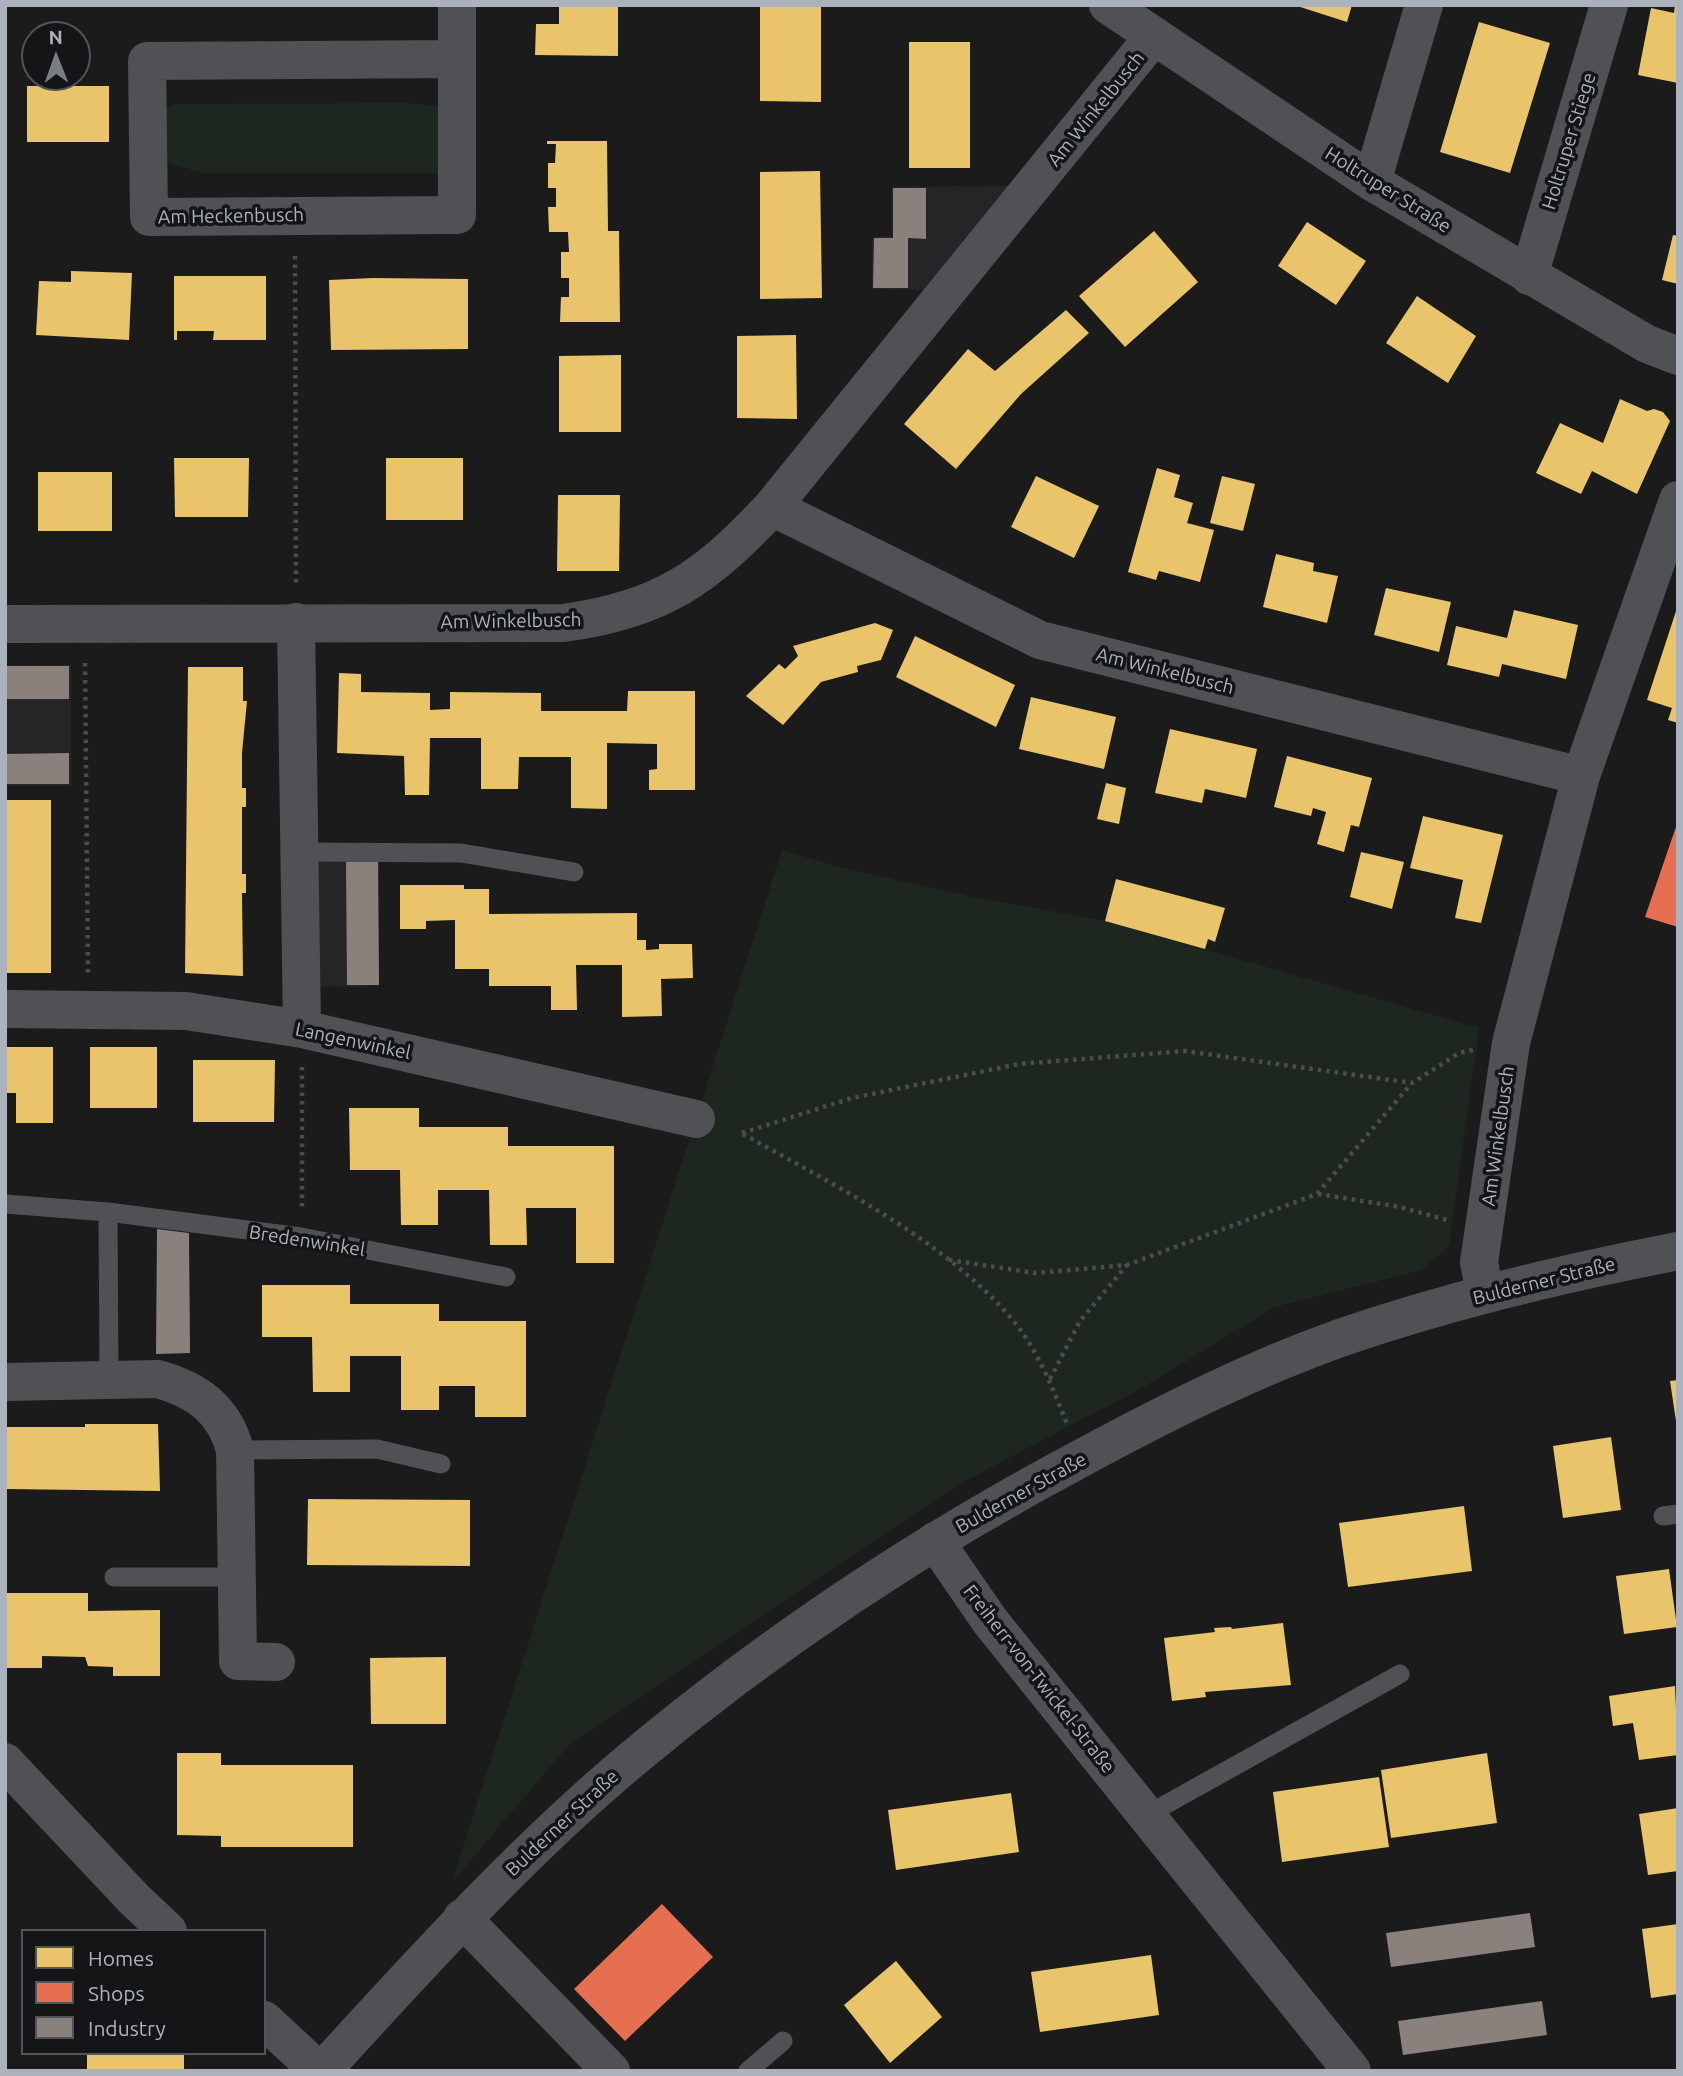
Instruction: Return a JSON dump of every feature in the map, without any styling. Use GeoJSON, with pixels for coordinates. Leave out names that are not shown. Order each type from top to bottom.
{"type":"FeatureCollection","features":[{"type":"Feature","properties":{"kind":"street","name":"Am Heckenbusch"},"geometry":{"type":"LineString","coordinates":[[457,5],[457,59],[457,215],[149,218],[147,61],[457,59]]}},
{"type":"Feature","properties":{"kind":"street","name":"Holtruper Straße"},"geometry":{"type":"LineString","coordinates":[[1108,5],[1372,182],[1647,344],[1678,356]]}},
{"type":"Feature","properties":{"kind":"street"},"geometry":{"type":"LineString","coordinates":[[1372,182],[1424,5]]}},
{"type":"Feature","properties":{"kind":"street","name":"Holtruper Stiege"},"geometry":{"type":"LineString","coordinates":[[1528,276],[1609,5]]}},
{"type":"Feature","properties":{"kind":"street","name":"Am Winkelbusch"},"geometry":{"type":"LineString","coordinates":[[5,624],[564,623],[608,617],[696,579],[738,543],[772,507],[1154,36]]}},
{"type":"Feature","properties":{"kind":"street","name":"Am Winkelbusch"},"geometry":{"type":"LineString","coordinates":[[1485,1294],[1479,1262],[1511,1043],[1581,776],[1678,500]]}},
{"type":"Feature","properties":{"kind":"street","name":"Am Winkelbusch"},"geometry":{"type":"LineString","coordinates":[[772,507],[1040,640],[1581,776]]}},
{"type":"Feature","properties":{"kind":"street"},"geometry":{"type":"LineString","coordinates":[[296,622],[302,1029]]}},
{"type":"Feature","properties":{"kind":"street","name":"Langenwinkel"},"geometry":{"type":"LineString","coordinates":[[5,1009],[88,1007],[187,1011],[302,1029],[696,1119]]}},
{"type":"Feature","properties":{"kind":"street","name":"Bulderner Straße"},"geometry":{"type":"LineString","coordinates":[[321,2071],[462,1918],[629,1762],[740,1673],[847,1596],[935,1541],[1003,1500],[1185,1403],[1341,1338],[1485,1294],[1678,1251]]}},
{"type":"Feature","properties":{"kind":"street"},"geometry":{"type":"LineString","coordinates":[[5,1382],[158,1380],[182,1386],[203,1398],[219,1415],[230,1433],[235,1450],[238,1661],[276,1662]]}},
{"type":"Feature","properties":{"kind":"street","name":"Freiherr-von-Twickel-Straße"},"geometry":{"type":"LineString","coordinates":[[935,1541],[990,1621],[1352,2071]]}},
{"type":"Feature","properties":{"kind":"street"},"geometry":{"type":"LineString","coordinates":[[5,1762],[163,1929]]}},
{"type":"Feature","properties":{"kind":"street"},"geometry":{"type":"LineString","coordinates":[[462,1918],[611,2071]]}},
{"type":"Feature","properties":{"kind":"street"},"geometry":{"type":"LineString","coordinates":[[266,2022],[321,2071]]}},
{"type":"Feature","properties":{"kind":"lane"},"geometry":{"type":"LineString","coordinates":[[299,852],[461,853],[574,872]]}},
{"type":"Feature","properties":{"kind":"lane","name":"Bredenwinkel"},"geometry":{"type":"LineString","coordinates":[[5,1204],[108,1212],[301,1237],[506,1277]]}},
{"type":"Feature","properties":{"kind":"lane"},"geometry":{"type":"LineString","coordinates":[[108,1212],[109,1379]]}},
{"type":"Feature","properties":{"kind":"lane"},"geometry":{"type":"LineString","coordinates":[[235,1450],[377,1449],[441,1464]]}},
{"type":"Feature","properties":{"kind":"lane"},"geometry":{"type":"LineString","coordinates":[[114,1577],[237,1577]]}},
{"type":"Feature","properties":{"kind":"lane"},"geometry":{"type":"LineString","coordinates":[[1145,1816],[1400,1674]]}},
{"type":"Feature","properties":{"kind":"lane"},"geometry":{"type":"LineString","coordinates":[[748,2071],[783,2041]]}},
{"type":"Feature","properties":{"kind":"path"},"geometry":{"type":"LineString","coordinates":[[295,216],[296,622]]}},
{"type":"Feature","properties":{"kind":"path"},"geometry":{"type":"LineString","coordinates":[[84,624],[88,1007]]}},
{"type":"Feature","properties":{"kind":"path"},"geometry":{"type":"LineString","coordinates":[[301,1237],[302,1029]]}},
{"type":"Feature","properties":{"kind":"path"},"geometry":{"type":"LineString","coordinates":[[949,1260],[1035,1273],[1127,1265],[1317,1194],[1412,1083],[1458,1053],[1511,1043]]}},
{"type":"Feature","properties":{"kind":"path"},"geometry":{"type":"LineString","coordinates":[[742,1133],[852,1098],[1019,1064],[1185,1051],[1412,1083]]}},
{"type":"Feature","properties":{"kind":"path"},"geometry":{"type":"LineString","coordinates":[[696,1119],[742,1133],[852,1194],[949,1260],[1013,1320],[1050,1380],[1069,1430]]}},
{"type":"Feature","properties":{"kind":"path"},"geometry":{"type":"LineString","coordinates":[[1317,1194],[1400,1207],[1484,1231]]}},
{"type":"Feature","properties":{"kind":"path"},"geometry":{"type":"LineString","coordinates":[[1050,1380],[1080,1321],[1127,1265]]}},
{"type":"Feature","properties":{"kind":"shaded area"},"geometry":{"type":"Polygon","coordinates":[[[403,103],[446,106],[446,173],[203,173],[163,161],[162,110],[174,104],[403,103]]]}},
{"type":"Feature","properties":{"kind":"shaded area"},"geometry":{"type":"Polygon","coordinates":[[[1009,186],[924,290],[872,289],[872,237],[892,236],[892,187],[1009,186]]]}},
{"type":"Feature","properties":{"kind":"shaded area"},"geometry":{"type":"Polygon","coordinates":[[[5,665],[71,665],[71,786],[5,786],[5,665]]]}},
{"type":"Feature","properties":{"kind":"shaded area"},"geometry":{"type":"Polygon","coordinates":[[[782,850],[839,867],[968,896],[1105,921],[1479,1028],[1449,1246],[1422,1270],[1275,1307],[1140,1389],[965,1481],[568,1746],[452,1882],[782,850]]]}},
{"type":"Feature","properties":{"kind":"shaded area"},"geometry":{"type":"Polygon","coordinates":[[[312,861],[379,861],[379,986],[311,987],[312,861]]]}},
{"type":"Feature","properties":{"kind":"building: Homes"},"geometry":{"type":"Polygon","coordinates":[[[559,5],[618,5],[618,56],[535,55],[536,24],[559,24],[559,5]]]}},
{"type":"Feature","properties":{"kind":"building: Homes"},"geometry":{"type":"Polygon","coordinates":[[[760,5],[821,5],[821,102],[760,101],[760,5]]]}},
{"type":"Feature","properties":{"kind":"building: Homes"},"geometry":{"type":"Polygon","coordinates":[[[1294,5],[1352,5],[1347,22],[1294,5]]]}},
{"type":"Feature","properties":{"kind":"building: Homes"},"geometry":{"type":"Polygon","coordinates":[[[1675,5],[1678,5],[1678,83],[1638,75],[1651,8],[1674,13],[1675,5]]]}},
{"type":"Feature","properties":{"kind":"building: Homes"},"geometry":{"type":"Polygon","coordinates":[[[1479,22],[1550,43],[1510,173],[1440,152],[1479,22]]]}},
{"type":"Feature","properties":{"kind":"building: Homes"},"geometry":{"type":"Polygon","coordinates":[[[909,42],[970,42],[970,168],[909,168],[909,42]]]}},
{"type":"Feature","properties":{"kind":"building: Homes"},"geometry":{"type":"Polygon","coordinates":[[[91,86],[109,86],[109,142],[27,142],[27,91],[91,91],[91,86]]]}},
{"type":"Feature","properties":{"kind":"building: Homes"},"geometry":{"type":"Polygon","coordinates":[[[547,141],[607,141],[608,231],[619,231],[620,322],[560,322],[561,297],[569,297],[569,278],[561,278],[561,252],[569,252],[568,232],[549,232],[548,207],[556,207],[556,188],[548,188],[548,163],[555,163],[556,144],[547,144],[547,141]]]}},
{"type":"Feature","properties":{"kind":"building: Homes"},"geometry":{"type":"Polygon","coordinates":[[[820,171],[822,298],[760,299],[760,172],[820,171]]]}},
{"type":"Feature","properties":{"kind":"building: Homes"},"geometry":{"type":"Polygon","coordinates":[[[1307,222],[1366,261],[1336,305],[1278,266],[1307,222]]]}},
{"type":"Feature","properties":{"kind":"building: Homes"},"geometry":{"type":"Polygon","coordinates":[[[1154,231],[1198,282],[1125,347],[1079,296],[1154,231]]]}},
{"type":"Feature","properties":{"kind":"building: Homes"},"geometry":{"type":"Polygon","coordinates":[[[1673,235],[1678,236],[1678,284],[1662,280],[1673,235]]]}},
{"type":"Feature","properties":{"kind":"building: Homes"},"geometry":{"type":"Polygon","coordinates":[[[71,271],[132,273],[129,340],[36,335],[39,281],[71,282],[71,271]]]}},
{"type":"Feature","properties":{"kind":"building: Homes"},"geometry":{"type":"Polygon","coordinates":[[[174,276],[266,276],[266,340],[213,340],[214,331],[177,331],[177,340],[174,340],[174,276]]]}},
{"type":"Feature","properties":{"kind":"building: Homes"},"geometry":{"type":"Polygon","coordinates":[[[468,279],[468,349],[331,350],[329,280],[468,279]]]}},
{"type":"Feature","properties":{"kind":"building: Homes"},"geometry":{"type":"Polygon","coordinates":[[[1417,296],[1476,336],[1448,383],[1386,343],[1417,296]]]}},
{"type":"Feature","properties":{"kind":"building: Homes"},"geometry":{"type":"Polygon","coordinates":[[[1066,310],[1089,333],[1021,394],[956,469],[904,424],[968,349],[995,371],[1066,310]]]}},
{"type":"Feature","properties":{"kind":"building: Homes"},"geometry":{"type":"Polygon","coordinates":[[[796,335],[797,419],[737,418],[737,336],[796,335]]]}},
{"type":"Feature","properties":{"kind":"building: Homes"},"geometry":{"type":"Polygon","coordinates":[[[621,355],[621,432],[559,432],[559,356],[621,355]]]}},
{"type":"Feature","properties":{"kind":"building: Homes"},"geometry":{"type":"Polygon","coordinates":[[[1620,399],[1647,411],[1654,409],[1663,412],[1670,421],[1637,494],[1592,471],[1581,494],[1536,473],[1560,423],[1603,443],[1620,399]]]}},
{"type":"Feature","properties":{"kind":"building: Homes"},"geometry":{"type":"Polygon","coordinates":[[[174,458],[249,458],[248,517],[175,517],[174,458]]]}},
{"type":"Feature","properties":{"kind":"building: Homes"},"geometry":{"type":"Polygon","coordinates":[[[386,458],[463,458],[463,520],[386,520],[386,458]]]}},
{"type":"Feature","properties":{"kind":"building: Homes"},"geometry":{"type":"Polygon","coordinates":[[[1157,468],[1180,475],[1174,497],[1193,503],[1187,523],[1214,530],[1200,582],[1159,571],[1156,580],[1128,572],[1157,468]]]}},
{"type":"Feature","properties":{"kind":"building: Homes"},"geometry":{"type":"Polygon","coordinates":[[[38,472],[112,472],[112,531],[38,531],[38,472]]]}},
{"type":"Feature","properties":{"kind":"building: Homes"},"geometry":{"type":"Polygon","coordinates":[[[1036,476],[1099,506],[1074,558],[1011,527],[1036,476]]]}},
{"type":"Feature","properties":{"kind":"building: Homes"},"geometry":{"type":"Polygon","coordinates":[[[1222,476],[1255,484],[1243,531],[1210,523],[1222,476]]]}},
{"type":"Feature","properties":{"kind":"building: Homes"},"geometry":{"type":"Polygon","coordinates":[[[558,495],[620,495],[619,571],[557,571],[558,495]]]}},
{"type":"Feature","properties":{"kind":"building: Homes"},"geometry":{"type":"Polygon","coordinates":[[[1276,554],[1314,563],[1313,571],[1338,576],[1327,623],[1263,607],[1276,554]]]}},
{"type":"Feature","properties":{"kind":"building: Homes"},"geometry":{"type":"Polygon","coordinates":[[[1386,588],[1451,602],[1439,652],[1374,635],[1386,588]]]}},
{"type":"Feature","properties":{"kind":"building: Homes"},"geometry":{"type":"Polygon","coordinates":[[[1677,608],[1678,723],[1668,720],[1672,708],[1647,700],[1677,608]]]}},
{"type":"Feature","properties":{"kind":"building: Homes"},"geometry":{"type":"Polygon","coordinates":[[[1514,610],[1578,625],[1566,679],[1502,664],[1499,677],[1447,665],[1456,626],[1507,638],[1514,610]]]}},
{"type":"Feature","properties":{"kind":"building: Homes"},"geometry":{"type":"Polygon","coordinates":[[[875,623],[893,630],[881,660],[857,666],[858,672],[821,682],[783,725],[746,696],[779,664],[785,669],[798,656],[793,646],[875,623]]]}},
{"type":"Feature","properties":{"kind":"building: Homes"},"geometry":{"type":"Polygon","coordinates":[[[915,636],[1015,685],[996,727],[896,677],[915,636]]]}},
{"type":"Feature","properties":{"kind":"building: Homes"},"geometry":{"type":"Polygon","coordinates":[[[188,667],[243,667],[243,701],[247,701],[242,753],[242,788],[246,788],[246,807],[242,807],[242,874],[246,874],[246,893],[242,893],[243,976],[185,973],[188,667]]]}},
{"type":"Feature","properties":{"kind":"building: Homes"},"geometry":{"type":"Polygon","coordinates":[[[339,673],[361,674],[361,692],[430,693],[430,710],[450,709],[450,692],[541,693],[541,711],[627,711],[628,691],[695,691],[695,790],[649,790],[649,770],[657,769],[657,744],[607,743],[607,809],[571,808],[571,757],[519,757],[518,789],[481,789],[481,738],[430,738],[429,795],[405,795],[404,756],[337,753],[339,673]]]}},
{"type":"Feature","properties":{"kind":"building: Homes"},"geometry":{"type":"Polygon","coordinates":[[[1031,697],[1116,717],[1104,769],[1019,749],[1031,697]]]}},
{"type":"Feature","properties":{"kind":"building: Homes"},"geometry":{"type":"Polygon","coordinates":[[[1170,729],[1257,749],[1246,798],[1205,789],[1202,803],[1155,793],[1170,729]]]}},
{"type":"Feature","properties":{"kind":"building: Homes"},"geometry":{"type":"Polygon","coordinates":[[[1287,756],[1372,778],[1359,827],[1351,825],[1344,852],[1317,844],[1326,812],[1313,808],[1311,816],[1274,807],[1287,756]]]}},
{"type":"Feature","properties":{"kind":"building: Homes"},"geometry":{"type":"Polygon","coordinates":[[[1106,783],[1126,788],[1119,824],[1097,819],[1106,783]]]}},
{"type":"Feature","properties":{"kind":"building: Homes"},"geometry":{"type":"Polygon","coordinates":[[[5,800],[51,800],[51,973],[5,973],[5,800]]]}},
{"type":"Feature","properties":{"kind":"building: Homes"},"geometry":{"type":"Polygon","coordinates":[[[1423,816],[1503,835],[1481,923],[1455,918],[1463,880],[1410,868],[1423,816]]]}},
{"type":"Feature","properties":{"kind":"building: Homes"},"geometry":{"type":"Polygon","coordinates":[[[1361,852],[1404,862],[1392,909],[1350,897],[1361,852]]]}},
{"type":"Feature","properties":{"kind":"building: Homes"},"geometry":{"type":"Polygon","coordinates":[[[1116,879],[1225,908],[1215,942],[1208,939],[1205,949],[1105,921],[1116,879]]]}},
{"type":"Feature","properties":{"kind":"building: Homes"},"geometry":{"type":"Polygon","coordinates":[[[400,885],[464,885],[464,889],[489,889],[489,914],[637,913],[637,940],[646,940],[646,950],[659,949],[659,944],[692,944],[693,978],[661,979],[662,1016],[622,1017],[622,965],[576,965],[577,1010],[551,1010],[551,986],[489,986],[489,969],[455,969],[455,920],[426,921],[426,929],[400,929],[400,885]]]}},
{"type":"Feature","properties":{"kind":"building: Homes"},"geometry":{"type":"Polygon","coordinates":[[[5,1047],[53,1047],[53,1123],[16,1123],[16,1093],[5,1093],[5,1047]]]}},
{"type":"Feature","properties":{"kind":"building: Homes"},"geometry":{"type":"Polygon","coordinates":[[[90,1047],[157,1047],[157,1108],[90,1108],[90,1047]]]}},
{"type":"Feature","properties":{"kind":"building: Homes"},"geometry":{"type":"Polygon","coordinates":[[[193,1060],[275,1060],[274,1122],[193,1122],[193,1060]]]}},
{"type":"Feature","properties":{"kind":"building: Homes"},"geometry":{"type":"Polygon","coordinates":[[[349,1108],[419,1108],[419,1127],[508,1127],[508,1146],[614,1146],[614,1263],[576,1263],[576,1208],[526,1208],[527,1245],[490,1245],[489,1190],[438,1190],[438,1225],[401,1225],[400,1170],[350,1170],[349,1108]]]}},
{"type":"Feature","properties":{"kind":"building: Homes"},"geometry":{"type":"Polygon","coordinates":[[[262,1285],[350,1285],[350,1304],[439,1304],[439,1321],[526,1321],[526,1417],[475,1417],[475,1386],[439,1386],[439,1410],[401,1410],[401,1356],[350,1356],[350,1392],[313,1392],[312,1337],[262,1337],[262,1285]]]}},
{"type":"Feature","properties":{"kind":"building: Homes"},"geometry":{"type":"Polygon","coordinates":[[[1678,1380],[1678,1421],[1676,1421],[1670,1381],[1678,1380]]]}},
{"type":"Feature","properties":{"kind":"building: Homes"},"geometry":{"type":"Polygon","coordinates":[[[85,1424],[158,1424],[160,1491],[5,1489],[5,1427],[85,1427],[85,1424]]]}},
{"type":"Feature","properties":{"kind":"building: Homes"},"geometry":{"type":"Polygon","coordinates":[[[1611,1437],[1621,1510],[1563,1518],[1553,1446],[1611,1437]]]}},
{"type":"Feature","properties":{"kind":"building: Homes"},"geometry":{"type":"Polygon","coordinates":[[[308,1499],[470,1500],[470,1566],[307,1565],[308,1499]]]}},
{"type":"Feature","properties":{"kind":"building: Homes"},"geometry":{"type":"Polygon","coordinates":[[[1464,1506],[1472,1571],[1348,1587],[1339,1523],[1464,1506]]]}},
{"type":"Feature","properties":{"kind":"building: Homes"},"geometry":{"type":"Polygon","coordinates":[[[1669,1569],[1677,1627],[1624,1634],[1616,1576],[1669,1569]]]}},
{"type":"Feature","properties":{"kind":"building: Homes"},"geometry":{"type":"Polygon","coordinates":[[[5,1593],[88,1593],[88,1611],[160,1610],[160,1676],[113,1676],[113,1667],[88,1666],[85,1657],[42,1656],[42,1668],[5,1668],[5,1593]]]}},
{"type":"Feature","properties":{"kind":"building: Homes"},"geometry":{"type":"Polygon","coordinates":[[[1283,1623],[1291,1685],[1205,1692],[1206,1697],[1172,1701],[1164,1638],[1215,1632],[1214,1628],[1232,1629],[1283,1623]]]}},
{"type":"Feature","properties":{"kind":"building: Homes"},"geometry":{"type":"Polygon","coordinates":[[[446,1657],[446,1724],[371,1724],[370,1658],[446,1657]]]}},
{"type":"Feature","properties":{"kind":"building: Homes"},"geometry":{"type":"Polygon","coordinates":[[[1675,1686],[1678,1755],[1639,1760],[1633,1723],[1613,1726],[1609,1696],[1675,1686]]]}},
{"type":"Feature","properties":{"kind":"building: Homes"},"geometry":{"type":"Polygon","coordinates":[[[177,1753],[221,1753],[221,1765],[353,1765],[353,1847],[221,1847],[221,1836],[177,1835],[177,1753]]]}},
{"type":"Feature","properties":{"kind":"building: Homes"},"geometry":{"type":"Polygon","coordinates":[[[1487,1753],[1497,1823],[1391,1838],[1381,1770],[1487,1753]]]}},
{"type":"Feature","properties":{"kind":"building: Homes"},"geometry":{"type":"Polygon","coordinates":[[[1379,1777],[1389,1847],[1282,1862],[1273,1792],[1379,1777]]]}},
{"type":"Feature","properties":{"kind":"building: Homes"},"geometry":{"type":"Polygon","coordinates":[[[1011,1793],[1019,1852],[896,1870],[888,1810],[1011,1793]]]}},
{"type":"Feature","properties":{"kind":"building: Homes"},"geometry":{"type":"Polygon","coordinates":[[[1678,1808],[1678,1871],[1648,1875],[1639,1814],[1678,1808]]]}},
{"type":"Feature","properties":{"kind":"building: Homes"},"geometry":{"type":"Polygon","coordinates":[[[1678,1924],[1678,1994],[1651,1998],[1642,1929],[1678,1924]]]}},
{"type":"Feature","properties":{"kind":"building: Homes"},"geometry":{"type":"Polygon","coordinates":[[[1151,1955],[1159,2015],[1040,2032],[1031,1972],[1151,1955]]]}},
{"type":"Feature","properties":{"kind":"building: Homes"},"geometry":{"type":"Polygon","coordinates":[[[896,1961],[942,2017],[890,2063],[844,2005],[896,1961]]]}},
{"type":"Feature","properties":{"kind":"building: Homes"},"geometry":{"type":"Polygon","coordinates":[[[87,2055],[184,2055],[184,2071],[87,2071],[87,2055]]]}},
{"type":"Feature","properties":{"kind":"building: Shops"},"geometry":{"type":"Polygon","coordinates":[[[1678,821],[1678,927],[1645,917],[1678,821]]]}},
{"type":"Feature","properties":{"kind":"building: Shops"},"geometry":{"type":"Polygon","coordinates":[[[662,1904],[713,1957],[625,2041],[574,1989],[662,1904]]]}},
{"type":"Feature","properties":{"kind":"building: Industry"},"geometry":{"type":"Polygon","coordinates":[[[893,188],[926,188],[926,239],[908,238],[908,288],[873,288],[874,238],[893,238],[893,188]]]}},
{"type":"Feature","properties":{"kind":"building: Industry"},"geometry":{"type":"Polygon","coordinates":[[[5,666],[69,666],[69,699],[5,699],[5,666]]]}},
{"type":"Feature","properties":{"kind":"building: Industry"},"geometry":{"type":"Polygon","coordinates":[[[69,753],[69,784],[5,784],[5,754],[69,753]]]}},
{"type":"Feature","properties":{"kind":"building: Industry"},"geometry":{"type":"Polygon","coordinates":[[[346,862],[378,862],[379,985],[347,985],[346,862]]]}},
{"type":"Feature","properties":{"kind":"building: Industry"},"geometry":{"type":"Polygon","coordinates":[[[157,1229],[189,1233],[190,1353],[156,1354],[157,1229]]]}},
{"type":"Feature","properties":{"kind":"building: Industry"},"geometry":{"type":"Polygon","coordinates":[[[1530,1913],[1535,1947],[1391,1967],[1386,1933],[1530,1913]]]}},
{"type":"Feature","properties":{"kind":"building: Industry"},"geometry":{"type":"Polygon","coordinates":[[[1542,2001],[1547,2035],[1403,2055],[1398,2021],[1542,2001]]]}}]}
